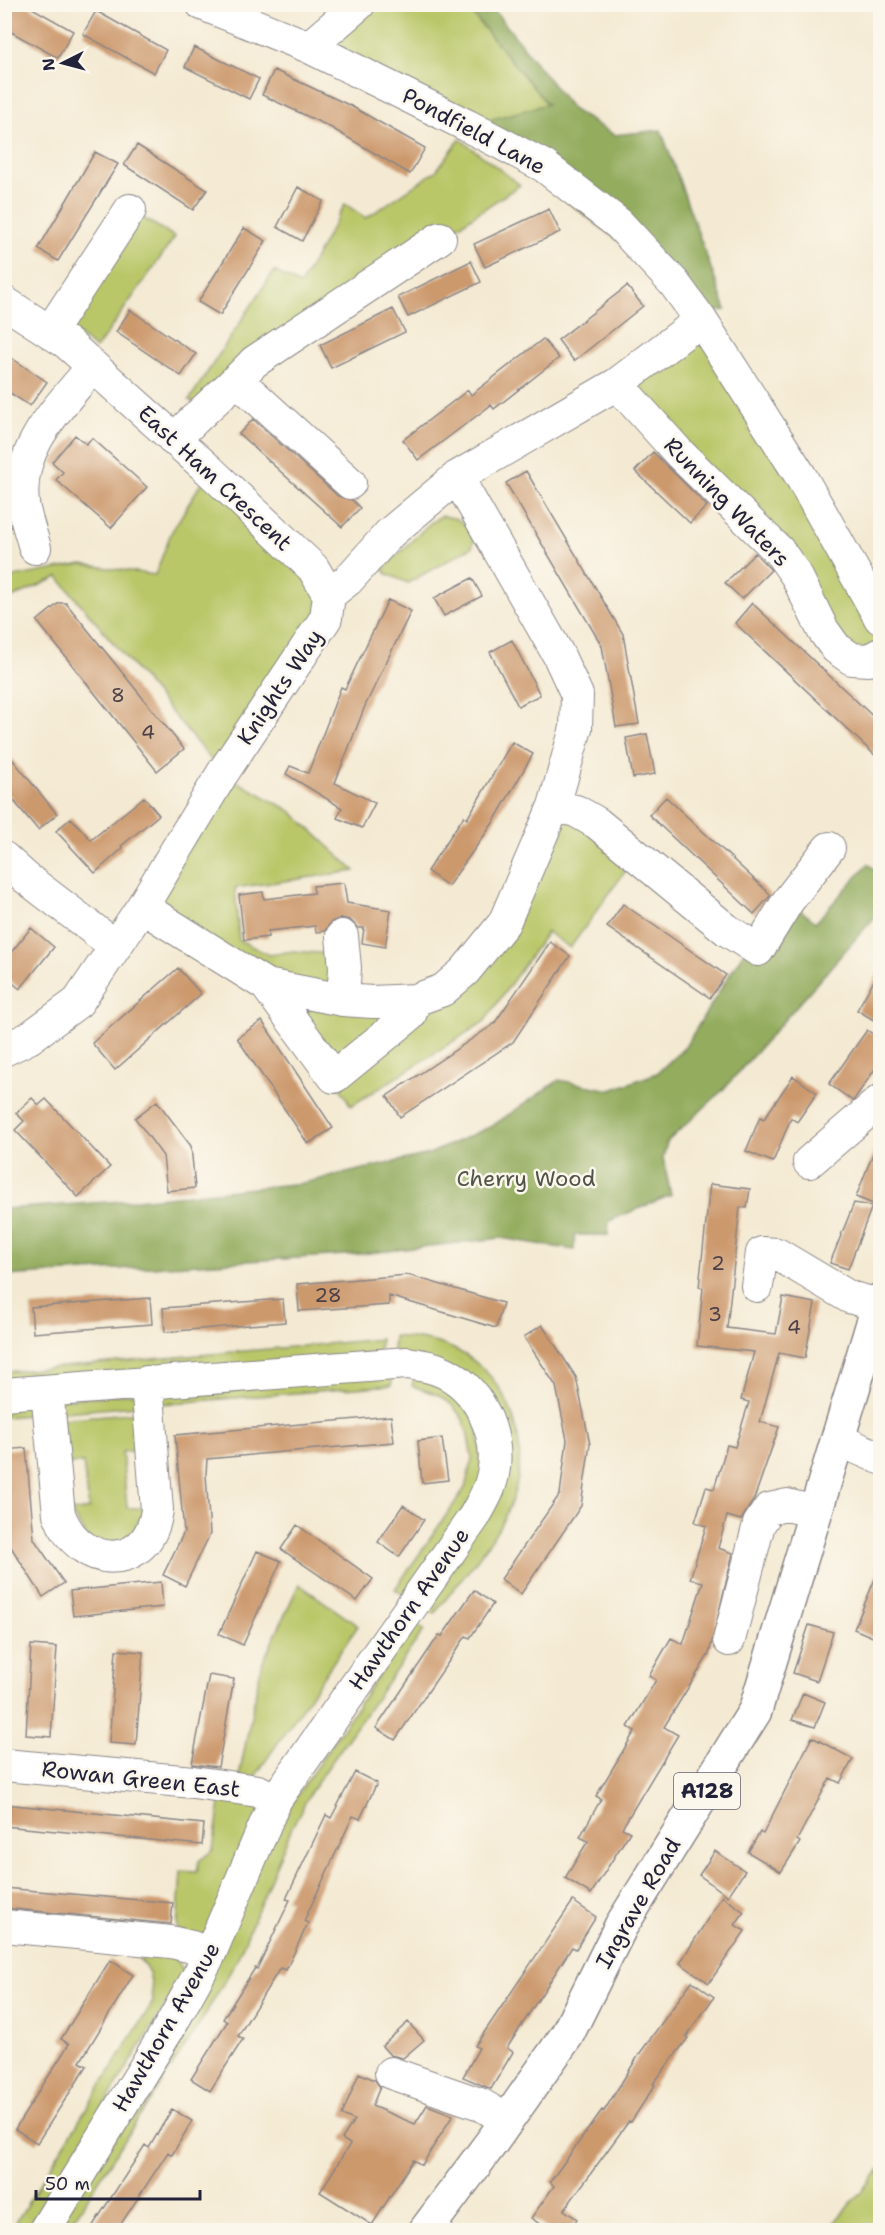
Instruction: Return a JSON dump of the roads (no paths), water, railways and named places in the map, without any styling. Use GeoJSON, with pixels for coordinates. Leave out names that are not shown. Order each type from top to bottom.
{"type":"FeatureCollection","features":[{"type":"Feature","properties":{"kind":"main road","name":"Ingrave Road"},"geometry":{"type":"LineString","coordinates":[[426,2230],[567,2035],[621,1926],[755,1711],[879,1306]]}},
{"type":"Feature","properties":{"kind":"street","name":"Pondfield Lane"},"geometry":{"type":"LineString","coordinates":[[202,4],[309,47],[543,166],[619,224],[674,283],[701,320]]}},
{"type":"Feature","properties":{"kind":"street"},"geometry":{"type":"LineString","coordinates":[[309,47],[359,4]]}},
{"type":"Feature","properties":{"kind":"street"},"geometry":{"type":"LineString","coordinates":[[51,330],[130,210]]}},
{"type":"Feature","properties":{"kind":"street"},"geometry":{"type":"LineString","coordinates":[[174,440],[203,409],[254,362],[440,238]]}},
{"type":"Feature","properties":{"kind":"street","name":"East Ham Crescent"},"geometry":{"type":"LineString","coordinates":[[4,302],[51,330],[93,366],[314,568],[329,595]]}},
{"type":"Feature","properties":{"kind":"street"},"geometry":{"type":"LineString","coordinates":[[329,595],[348,580],[390,533],[457,477],[616,384],[701,320],[800,475],[880,618]]}},
{"type":"Feature","properties":{"kind":"street"},"geometry":{"type":"LineString","coordinates":[[35,548],[23,503],[23,473],[31,447],[93,366]]}},
{"type":"Feature","properties":{"kind":"street"},"geometry":{"type":"LineString","coordinates":[[237,380],[350,483]]}},
{"type":"Feature","properties":{"kind":"street","name":"Running Waters"},"geometry":{"type":"LineString","coordinates":[[616,384],[679,453],[779,551],[796,575],[823,630],[836,648],[852,659],[869,660],[880,654]]}},
{"type":"Feature","properties":{"kind":"street"},"geometry":{"type":"LineString","coordinates":[[142,907],[266,985],[343,1000],[415,1000],[443,990],[465,971],[504,923],[554,806],[576,728],[577,695],[558,654],[457,477]]}},
{"type":"Feature","properties":{"kind":"street","name":"Knights Way"},"geometry":{"type":"LineString","coordinates":[[4,1050],[29,1038],[78,1002],[114,945],[142,907],[222,774],[326,618],[329,595]]}},
{"type":"Feature","properties":{"kind":"street"},"geometry":{"type":"LineString","coordinates":[[554,806],[576,811],[597,823],[727,930],[758,950],[788,901],[828,848]]}},
{"type":"Feature","properties":{"kind":"street"},"geometry":{"type":"LineString","coordinates":[[4,858],[26,878],[114,945]]}},
{"type":"Feature","properties":{"kind":"street"},"geometry":{"type":"LineString","coordinates":[[342,936],[345,968],[343,1000]]}},
{"type":"Feature","properties":{"kind":"street"},"geometry":{"type":"LineString","coordinates":[[266,985],[334,1077],[410,1015],[415,1000]]}},
{"type":"Feature","properties":{"kind":"street"},"geometry":{"type":"LineString","coordinates":[[809,1162],[880,1101]]}},
{"type":"Feature","properties":{"kind":"street"},"geometry":{"type":"LineString","coordinates":[[757,1286],[762,1253],[777,1254],[849,1297],[879,1306]]}},
{"type":"Feature","properties":{"kind":"street","name":"Hawthorn Avenue"},"geometry":{"type":"LineString","coordinates":[[4,1394],[388,1364],[426,1366],[452,1376],[467,1389],[479,1404],[492,1437],[493,1474],[483,1502],[276,1799],[209,1956],[172,2023],[45,2230]]}},
{"type":"Feature","properties":{"kind":"street"},"geometry":{"type":"LineString","coordinates":[[47,1391],[59,1515],[64,1527],[80,1548],[92,1554],[119,1556],[138,1548],[155,1524],[156,1499],[147,1382]]}},
{"type":"Feature","properties":{"kind":"street"},"geometry":{"type":"LineString","coordinates":[[839,1440],[880,1458]]}},
{"type":"Feature","properties":{"kind":"street"},"geometry":{"type":"LineString","coordinates":[[729,1640],[759,1524],[769,1509],[787,1505],[815,1512]]}},
{"type":"Feature","properties":{"kind":"street","name":"Rowan Green East"},"geometry":{"type":"LineString","coordinates":[[4,1765],[203,1784],[258,1791],[276,1799]]}},
{"type":"Feature","properties":{"kind":"street"},"geometry":{"type":"LineString","coordinates":[[4,1926],[171,1942],[192,1947],[209,1956]]}},
{"type":"Feature","properties":{"kind":"street"},"geometry":{"type":"LineString","coordinates":[[391,2073],[480,2104],[507,2120]]}},
{"type":"Feature","properties":{"kind":"park label","name":"Cherry Wood"},"geometry":{"type":"Point","coordinates":[526,1178]}}]}
